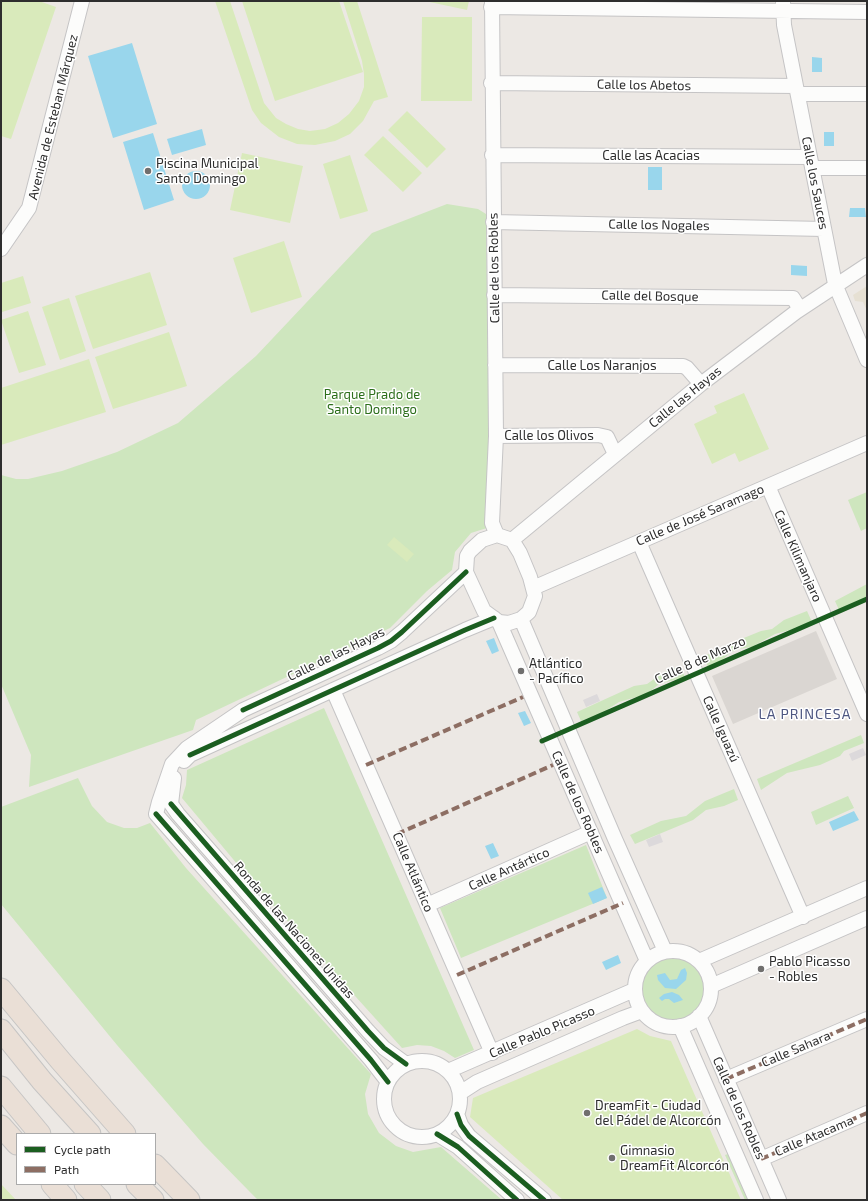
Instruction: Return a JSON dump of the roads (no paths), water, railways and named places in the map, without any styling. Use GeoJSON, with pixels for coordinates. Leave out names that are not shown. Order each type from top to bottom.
{"type":"FeatureCollection","features":[{"type":"Feature","properties":{"kind":"highway"},"geometry":{"type":"LineString","coordinates":[[1,989],[60,1060],[125,1133]]}},
{"type":"Feature","properties":{"kind":"highway"},"geometry":{"type":"LineString","coordinates":[[1,1030],[42,1081],[89,1133]]}},
{"type":"Feature","properties":{"kind":"highway"},"geometry":{"type":"LineString","coordinates":[[1,1088],[39,1133]]}},
{"type":"Feature","properties":{"kind":"highway"},"geometry":{"type":"LineString","coordinates":[[1,1126],[16,1143]]}},
{"type":"Feature","properties":{"kind":"highway"},"geometry":{"type":"LineString","coordinates":[[156,1166],[189,1200]]}},
{"type":"Feature","properties":{"kind":"highway"},"geometry":{"type":"LineString","coordinates":[[53,1185],[66,1200]]}},
{"type":"Feature","properties":{"kind":"highway"},"geometry":{"type":"LineString","coordinates":[[86,1185],[100,1200]]}},
{"type":"Feature","properties":{"kind":"highway"},"geometry":{"type":"LineString","coordinates":[[138,1185],[152,1200]]}},
{"type":"Feature","properties":{"kind":"street","name":"Avenida de Esteban Márquez"},"geometry":{"type":"LineString","coordinates":[[1,249],[29,208],[82,1]]}},
{"type":"Feature","properties":{"kind":"street"},"geometry":{"type":"LineString","coordinates":[[491,4],[783,5],[864,8]]}},
{"type":"Feature","properties":{"kind":"street","name":"Calle de los Robles"},"geometry":{"type":"LineString","coordinates":[[491,4],[496,436],[492,523],[497,535]]}},
{"type":"Feature","properties":{"kind":"street","name":"Calle los Sauces"},"geometry":{"type":"LineString","coordinates":[[783,5],[797,90],[835,284],[867,360]]}},
{"type":"Feature","properties":{"kind":"street","name":"Calle los Abetos"},"geometry":{"type":"LineString","coordinates":[[491,83],[797,90],[867,94]]}},
{"type":"Feature","properties":{"kind":"street","name":"Calle las Acacias"},"geometry":{"type":"LineString","coordinates":[[492,155],[811,162],[867,168]]}},
{"type":"Feature","properties":{"kind":"street","name":"Calle los Nogales"},"geometry":{"type":"LineString","coordinates":[[493,222],[824,229]]}},
{"type":"Feature","properties":{"kind":"street","name":"Calle las Hayas"},"geometry":{"type":"LineString","coordinates":[[512,540],[533,525],[615,454],[701,384],[800,309],[835,284],[867,265]]}},
{"type":"Feature","properties":{"kind":"street","name":"Calle del Bosque"},"geometry":{"type":"LineString","coordinates":[[494,295],[793,298],[800,309]]}},
{"type":"Feature","properties":{"kind":"street","name":"Calle Los Naranjos"},"geometry":{"type":"LineString","coordinates":[[495,365],[683,366],[687,368],[701,384]]}},
{"type":"Feature","properties":{"kind":"street","name":"Calle los Olivos"},"geometry":{"type":"LineString","coordinates":[[496,436],[598,435],[607,437],[615,454]]}},
{"type":"Feature","properties":{"kind":"street","name":"Calle de José Saramago"},"geometry":{"type":"LineString","coordinates":[[533,588],[867,443]]}},
{"type":"Feature","properties":{"kind":"street","name":"Calle Kilimanjaro"},"geometry":{"type":"LineString","coordinates":[[768,486],[867,714]]}},
{"type":"Feature","properties":{"kind":"street"},"geometry":{"type":"LineString","coordinates":[[497,535],[512,540],[520,553],[533,588],[534,603],[530,612],[521,619],[509,623],[496,620],[484,611],[466,572],[467,556],[470,551],[482,540],[497,535]]}},
{"type":"Feature","properties":{"kind":"street","name":"Calle Iguazú"},"geometry":{"type":"LineString","coordinates":[[640,542],[803,917]]}},
{"type":"Feature","properties":{"kind":"street","name":"Calle de las Hayas"},"geometry":{"type":"LineString","coordinates":[[156,814],[172,764],[188,748],[243,710],[391,641],[466,572]]}},
{"type":"Feature","properties":{"kind":"street","name":"Calle de los Robles"},"geometry":{"type":"LineString","coordinates":[[521,619],[615,839],[665,951]]}},
{"type":"Feature","properties":{"kind":"street"},"geometry":{"type":"LineString","coordinates":[[333,690],[496,620]]}},
{"type":"Feature","properties":{"kind":"street","name":"Calle de los Robles"},"geometry":{"type":"LineString","coordinates":[[496,620],[592,832],[647,961]]}},
{"type":"Feature","properties":{"kind":"street","name":"Ronda de las Naciones Unidas"},"geometry":{"type":"LineString","coordinates":[[333,690],[190,755],[181,763],[175,772],[171,804],[368,1031],[384,1048],[406,1064]]}},
{"type":"Feature","properties":{"kind":"street","name":"Calle Atlántico"},"geometry":{"type":"LineString","coordinates":[[333,690],[492,1053]]}},
{"type":"Feature","properties":{"kind":"street","name":"Ronda de las Naciones Unidas"},"geometry":{"type":"LineString","coordinates":[[156,814],[371,1060],[388,1082]]}},
{"type":"Feature","properties":{"kind":"street","name":"Calle Antártico"},"geometry":{"type":"LineString","coordinates":[[427,905],[592,832]]}},
{"type":"Feature","properties":{"kind":"street"},"geometry":{"type":"LineString","coordinates":[[699,961],[867,888]]}},
{"type":"Feature","properties":{"kind":"street"},"geometry":{"type":"LineString","coordinates":[[711,986],[867,918]]}},
{"type":"Feature","properties":{"kind":"street"},"geometry":{"type":"LineString","coordinates":[[665,951],[683,952],[699,961],[706,969],[711,986],[708,1004],[699,1016],[693,1021],[680,1026],[659,1025],[651,1021],[642,1011],[635,998],[634,990],[640,968],[647,961],[665,951]]}},
{"type":"Feature","properties":{"kind":"street","name":"Calle Pablo Picasso"},"geometry":{"type":"LineString","coordinates":[[448,1071],[634,990]]}},
{"type":"Feature","properties":{"kind":"street","name":"Calle Pablo Picasso"},"geometry":{"type":"LineString","coordinates":[[460,1093],[477,1082],[642,1011]]}},
{"type":"Feature","properties":{"kind":"street","name":"Calle de los Robles"},"geometry":{"type":"LineString","coordinates":[[699,1016],[779,1200]]}},
{"type":"Feature","properties":{"kind":"street","name":"Calle Sahara"},"geometry":{"type":"LineString","coordinates":[[726,1079],[867,1019]]}},
{"type":"Feature","properties":{"kind":"street","name":"Calle de los Robles"},"geometry":{"type":"LineString","coordinates":[[680,1026],[756,1200]]}},
{"type":"Feature","properties":{"kind":"street"},"geometry":{"type":"LineString","coordinates":[[424,1061],[432,1062],[448,1071],[455,1079],[460,1093],[460,1104],[452,1123],[437,1134],[426,1137],[416,1137],[404,1133],[393,1124],[386,1113],[383,1100],[388,1082],[396,1071],[406,1064],[424,1061]]}},
{"type":"Feature","properties":{"kind":"street","name":"Calle Atacama"},"geometry":{"type":"LineString","coordinates":[[761,1159],[867,1113]]}},
{"type":"Feature","properties":{"kind":"street"},"geometry":{"type":"LineString","coordinates":[[457,1114],[461,1126],[469,1136],[544,1200]]}},
{"type":"Feature","properties":{"kind":"street"},"geometry":{"type":"LineString","coordinates":[[437,1134],[458,1147],[517,1200]]}},
{"type":"Feature","properties":{"kind":"water"},"geometry":{"type":"Polygon","coordinates":[[[132,43],[157,124],[113,138],[88,56],[132,43]]]}},
{"type":"Feature","properties":{"kind":"water"},"geometry":{"type":"Polygon","coordinates":[[[812,57],[822,58],[822,72],[812,72],[812,57]]]}},
{"type":"Feature","properties":{"kind":"water"},"geometry":{"type":"Polygon","coordinates":[[[202,129],[206,145],[172,155],[167,139],[202,129]]]}},
{"type":"Feature","properties":{"kind":"water"},"geometry":{"type":"Polygon","coordinates":[[[824,132],[834,132],[834,146],[824,146],[824,132]]]}},
{"type":"Feature","properties":{"kind":"water","name":"Piscina Municipal Santo Domingo"},"geometry":{"type":"Polygon","coordinates":[[[153,133],[174,200],[144,210],[123,142],[153,133]]]}},
{"type":"Feature","properties":{"kind":"water"},"geometry":{"type":"Polygon","coordinates":[[[648,167],[662,167],[662,190],[648,190],[648,167]]]}},
{"type":"Feature","properties":{"kind":"water"},"geometry":{"type":"Polygon","coordinates":[[[196,171],[206,175],[210,185],[206,195],[196,199],[186,195],[182,185],[186,175],[196,171]]]}},
{"type":"Feature","properties":{"kind":"water"},"geometry":{"type":"Polygon","coordinates":[[[850,208],[865,208],[866,217],[849,217],[850,208]]]}},
{"type":"Feature","properties":{"kind":"water"},"geometry":{"type":"Polygon","coordinates":[[[791,265],[807,266],[807,276],[791,275],[791,265]]]}},
{"type":"Feature","properties":{"kind":"water"},"geometry":{"type":"Polygon","coordinates":[[[494,638],[499,651],[492,654],[486,641],[494,638]]]}},
{"type":"Feature","properties":{"kind":"water"},"geometry":{"type":"Polygon","coordinates":[[[525,711],[531,723],[524,726],[518,713],[525,711]]]}},
{"type":"Feature","properties":{"kind":"water"},"geometry":{"type":"Polygon","coordinates":[[[854,811],[859,820],[833,831],[829,822],[854,811]]]}},
{"type":"Feature","properties":{"kind":"water"},"geometry":{"type":"Polygon","coordinates":[[[493,843],[499,856],[491,859],[485,846],[493,843]]]}},
{"type":"Feature","properties":{"kind":"water"},"geometry":{"type":"Polygon","coordinates":[[[602,887],[607,898],[593,904],[588,893],[602,887]]]}},
{"type":"Feature","properties":{"kind":"water"},"geometry":{"type":"Polygon","coordinates":[[[618,955],[621,963],[606,970],[602,962],[618,955]]]}},
{"type":"Feature","properties":{"kind":"water"},"geometry":{"type":"Polygon","coordinates":[[[685,968],[687,973],[686,980],[676,989],[665,988],[658,980],[657,975],[665,973],[670,980],[677,979],[681,970],[685,968]]]}},
{"type":"Feature","properties":{"kind":"water"},"geometry":{"type":"Polygon","coordinates":[[[672,992],[679,995],[683,1000],[674,1003],[669,999],[662,1001],[659,998],[664,994],[672,992]]]}},
{"type":"Feature","properties":{"kind":"place","name":"Piscina Municipal Santo Domingo"},"geometry":{"type":"Point","coordinates":[148,171]}},
{"type":"Feature","properties":{"kind":"place","name":"Atlántico - Pacífico"},"geometry":{"type":"Point","coordinates":[521,671]}},
{"type":"Feature","properties":{"kind":"place","name":"Pablo Picasso - Robles"},"geometry":{"type":"Point","coordinates":[761,969]}},
{"type":"Feature","properties":{"kind":"place","name":"DreamFit - Ciudad del Pádel de Alcorcón"},"geometry":{"type":"Point","coordinates":[587,1113]}},
{"type":"Feature","properties":{"kind":"place","name":"Gimnasio DreamFit Alcorcón"},"geometry":{"type":"Point","coordinates":[612,1158]}},
{"type":"Feature","properties":{"kind":"district","name":"LA PRINCESA"},"geometry":{"type":"Point","coordinates":[805,714]}},
{"type":"Feature","properties":{"kind":"park label","name":"Parque Prado de Santo Domingo"},"geometry":{"type":"Point","coordinates":[372,402]}}]}
